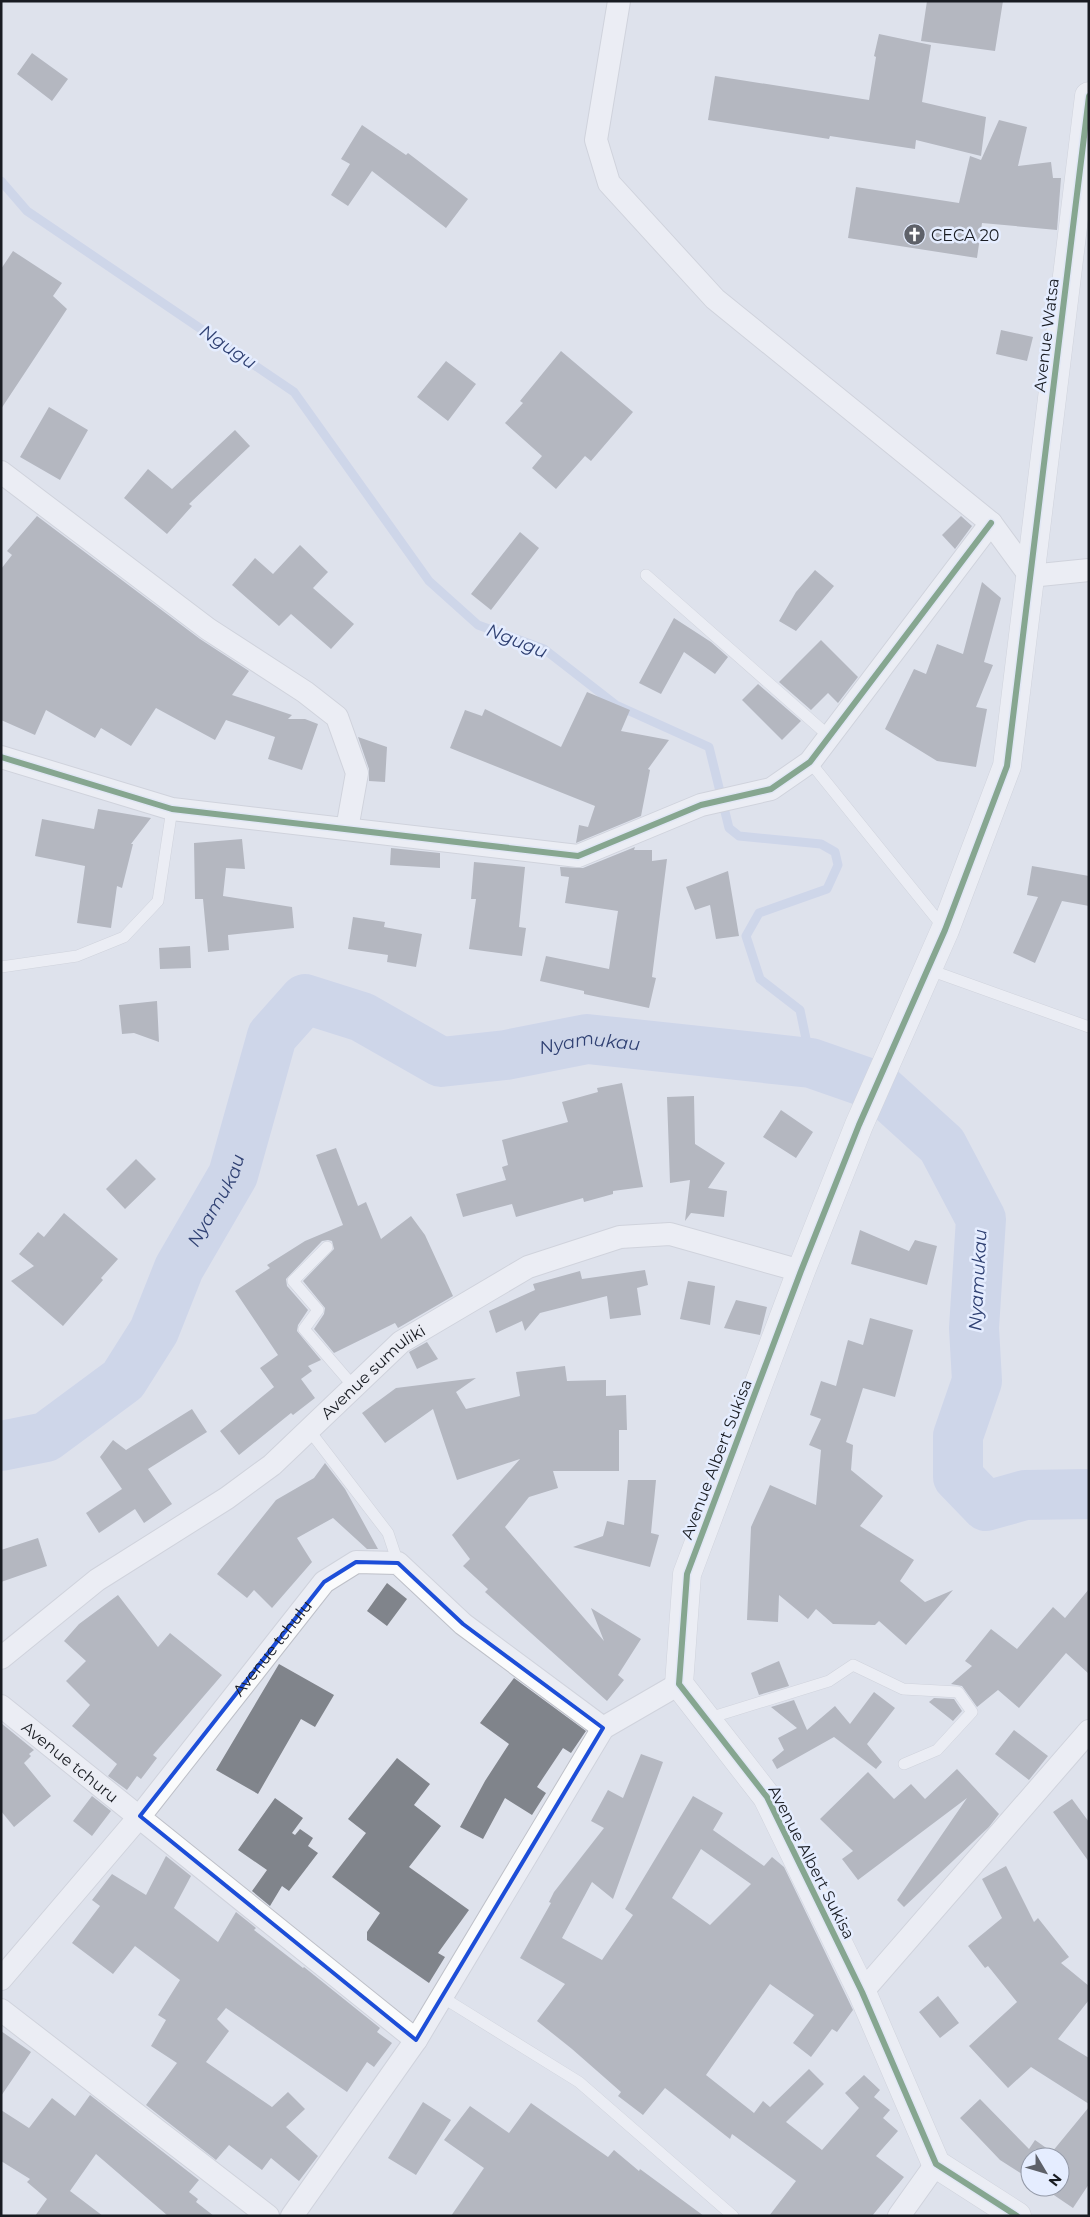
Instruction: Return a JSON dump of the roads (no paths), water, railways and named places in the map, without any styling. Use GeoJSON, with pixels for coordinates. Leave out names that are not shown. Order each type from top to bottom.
{"type":"FeatureCollection","features":[{"type":"Feature","properties":{"kind":"street"},"geometry":{"type":"LineString","coordinates":[[619,1],[596,140],[609,183],[715,299],[991,523],[1030,576],[1089,570]]}},
{"type":"Feature","properties":{"kind":"street","name":"Avenue Watsa"},"geometry":{"type":"LineString","coordinates":[[945,930],[1007,766],[1089,96]]}},
{"type":"Feature","properties":{"kind":"street"},"geometry":{"type":"LineString","coordinates":[[1,472],[208,629],[305,692],[336,717],[357,773],[347,829]]}},
{"type":"Feature","properties":{"kind":"street"},"geometry":{"type":"LineString","coordinates":[[1,757],[172,810],[578,856],[701,805],[771,790],[810,762],[991,523]]}},
{"type":"Feature","properties":{"kind":"street","name":"Avenue Albert Sukisa"},"geometry":{"type":"LineString","coordinates":[[936,2164],[862,1992],[767,1797],[679,1684],[687,1574],[801,1272],[859,1126],[945,930]]}},
{"type":"Feature","properties":{"kind":"street","name":"Avenue sumuliki"},"geometry":{"type":"LineString","coordinates":[[1,1658],[97,1580],[227,1498],[272,1465],[401,1342],[528,1267],[620,1237],[670,1234],[801,1272]]}},
{"type":"Feature","properties":{"kind":"street","name":"Avenue tchulu"},"geometry":{"type":"LineString","coordinates":[[1,1979],[140,1816],[324,1582],[356,1562],[398,1563]]}},
{"type":"Feature","properties":{"kind":"street"},"geometry":{"type":"LineString","coordinates":[[398,1563],[463,1624],[603,1728]]}},
{"type":"Feature","properties":{"kind":"street"},"geometry":{"type":"LineString","coordinates":[[292,2216],[416,2040],[603,1728],[679,1684]]}},
{"type":"Feature","properties":{"kind":"street","name":"Avenue tchuru"},"geometry":{"type":"LineString","coordinates":[[1,1706],[416,2040]]}},
{"type":"Feature","properties":{"kind":"street"},"geometry":{"type":"LineString","coordinates":[[862,1992],[1089,1731]]}},
{"type":"Feature","properties":{"kind":"street"},"geometry":{"type":"LineString","coordinates":[[1,2010],[268,2216]]}},
{"type":"Feature","properties":{"kind":"street"},"geometry":{"type":"LineString","coordinates":[[899,2216],[936,2164],[1017,2216]]}},
{"type":"Feature","properties":{"kind":"lane"},"geometry":{"type":"LineString","coordinates":[[646,574],[830,737]]}},
{"type":"Feature","properties":{"kind":"lane"},"geometry":{"type":"LineString","coordinates":[[810,762],[945,930]]}},
{"type":"Feature","properties":{"kind":"lane"},"geometry":{"type":"LineString","coordinates":[[1,968],[77,956],[124,937],[158,901],[172,810]]}},
{"type":"Feature","properties":{"kind":"lane"},"geometry":{"type":"LineString","coordinates":[[927,969],[1089,1027]]}},
{"type":"Feature","properties":{"kind":"lane"},"geometry":{"type":"LineString","coordinates":[[327,1247],[293,1281],[318,1310],[304,1328],[354,1387]]}},
{"type":"Feature","properties":{"kind":"lane"},"geometry":{"type":"LineString","coordinates":[[309,1430],[388,1533],[398,1563]]}},
{"type":"Feature","properties":{"kind":"lane"},"geometry":{"type":"LineString","coordinates":[[706,1718],[829,1681],[853,1665],[903,1689],[958,1692],[972,1712],[937,1750],[904,1764]]}},
{"type":"Feature","properties":{"kind":"lane"},"geometry":{"type":"LineString","coordinates":[[442,1997],[579,2082],[733,2216]]}},
{"type":"Feature","properties":{"kind":"waterway","name":"Ngugu"},"geometry":{"type":"LineString","coordinates":[[1,181],[27,211],[294,392],[429,581],[478,625],[544,649],[616,705],[709,747],[729,828],[739,836],[821,844],[835,852],[838,865],[827,889],[759,913],[746,936],[760,979],[800,1010],[811,1063]]}},
{"type":"Feature","properties":{"kind":"waterway","name":"Nyamukau"},"geometry":{"type":"LineString","coordinates":[[1,1446],[46,1437],[123,1380],[154,1331],[179,1268],[233,1175],[272,1036],[305,999],[362,1017],[441,1062],[506,1055],[587,1039],[811,1063],[877,1086],[942,1145],[981,1219],[974,1328],[977,1381],[958,1436],[958,1477],[986,1506],[1025,1495],[1089,1494]]}},
{"type":"Feature","properties":{"kind":"place","name":"CECA 20"},"geometry":{"type":"Point","coordinates":[915,235]}}]}
